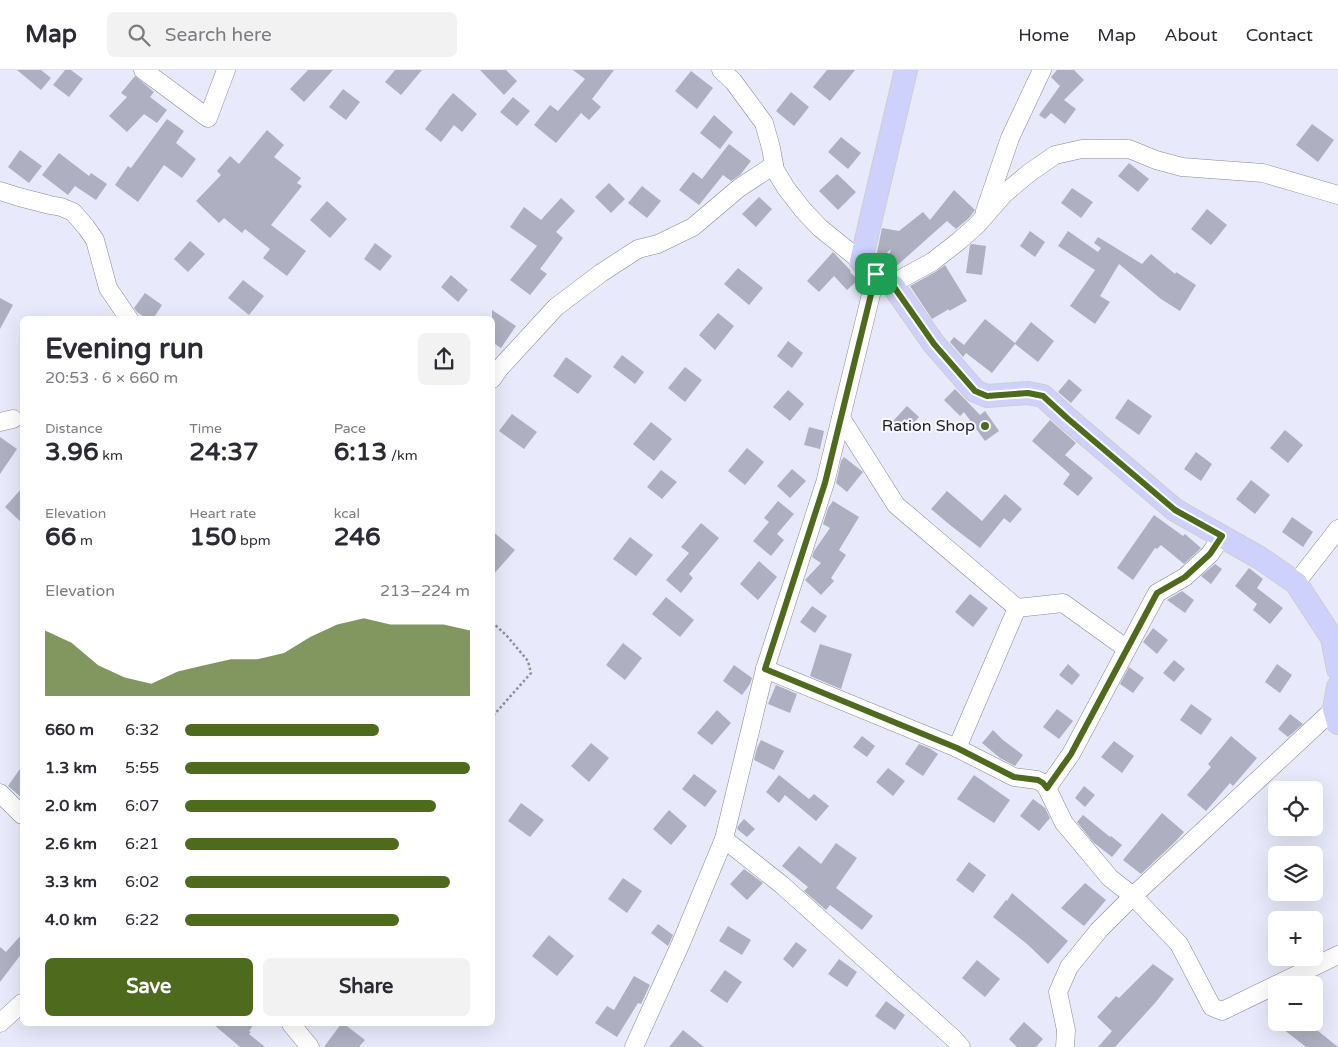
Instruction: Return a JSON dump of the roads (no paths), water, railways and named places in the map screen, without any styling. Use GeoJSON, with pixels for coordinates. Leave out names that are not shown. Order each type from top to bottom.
{"type":"FeatureCollection","features":[{"type":"Feature","properties":{"kind":"main road"},"geometry":{"type":"LineString","coordinates":[[906,70],[875,273],[894,287],[934,344],[975,391],[987,396],[1028,393],[1043,396],[1175,510],[1260,558],[1296,583],[1332,638],[1338,669]]}},
{"type":"Feature","properties":{"kind":"street"},"geometry":{"type":"LineString","coordinates":[[144,70],[208,118],[226,70]]}},
{"type":"Feature","properties":{"kind":"street"},"geometry":{"type":"LineString","coordinates":[[721,70],[733,81],[764,123],[775,170],[802,210],[820,228],[875,273],[899,280],[932,262],[959,241],[982,220],[1004,194],[1055,155],[1082,149],[1129,149],[1156,160],[1182,167],[1263,173],[1338,195]]}},
{"type":"Feature","properties":{"kind":"street"},"geometry":{"type":"LineString","coordinates":[[982,220],[1010,138],[1042,70]]}},
{"type":"Feature","properties":{"kind":"street"},"geometry":{"type":"LineString","coordinates":[[495,375],[556,307],[601,272],[638,249],[658,244],[693,228],[740,188],[774,165]]}},
{"type":"Feature","properties":{"kind":"street"},"geometry":{"type":"LineString","coordinates":[[0,191],[73,212],[95,240],[108,288],[127,316]]}},
{"type":"Feature","properties":{"kind":"street"},"geometry":{"type":"LineString","coordinates":[[634,1047],[681,943],[724,840],[765,669],[825,483],[875,273]]}},
{"type":"Feature","properties":{"kind":"street"},"geometry":{"type":"LineString","coordinates":[[841,418],[896,505],[1018,608],[1063,603],[1127,649]]}},
{"type":"Feature","properties":{"kind":"street"},"geometry":{"type":"LineString","coordinates":[[1296,583],[1338,529]]}},
{"type":"Feature","properties":{"kind":"street"},"geometry":{"type":"LineString","coordinates":[[1047,788],[1071,754],[1157,593],[1185,577],[1210,554],[1222,536]]}},
{"type":"Feature","properties":{"kind":"street"},"geometry":{"type":"LineString","coordinates":[[957,748],[1018,608]]}},
{"type":"Feature","properties":{"kind":"street"},"geometry":{"type":"LineString","coordinates":[[765,669],[957,748],[1014,777],[1038,780],[1043,783],[1064,823],[1110,878],[1132,896],[1179,944],[1212,1007],[1222,1011],[1338,955]]}},
{"type":"Feature","properties":{"kind":"street"},"geometry":{"type":"LineString","coordinates":[[1065,1047],[1066,1030],[1058,992],[1069,967],[1099,930],[1132,896],[1337,706]]}},
{"type":"Feature","properties":{"kind":"street"},"geometry":{"type":"LineString","coordinates":[[0,793],[20,813]]}},
{"type":"Feature","properties":{"kind":"street"},"geometry":{"type":"LineString","coordinates":[[724,840],[782,886],[961,1047]]}},
{"type":"Feature","properties":{"kind":"street"},"geometry":{"type":"LineString","coordinates":[[0,1024],[20,1005]]}},
{"type":"Feature","properties":{"kind":"street"},"geometry":{"type":"LineString","coordinates":[[293,1026],[310,1047]]}},
{"type":"Feature","properties":{"kind":"place","name":"Ration Shop"},"geometry":{"type":"Point","coordinates":[985,426]}}]}
